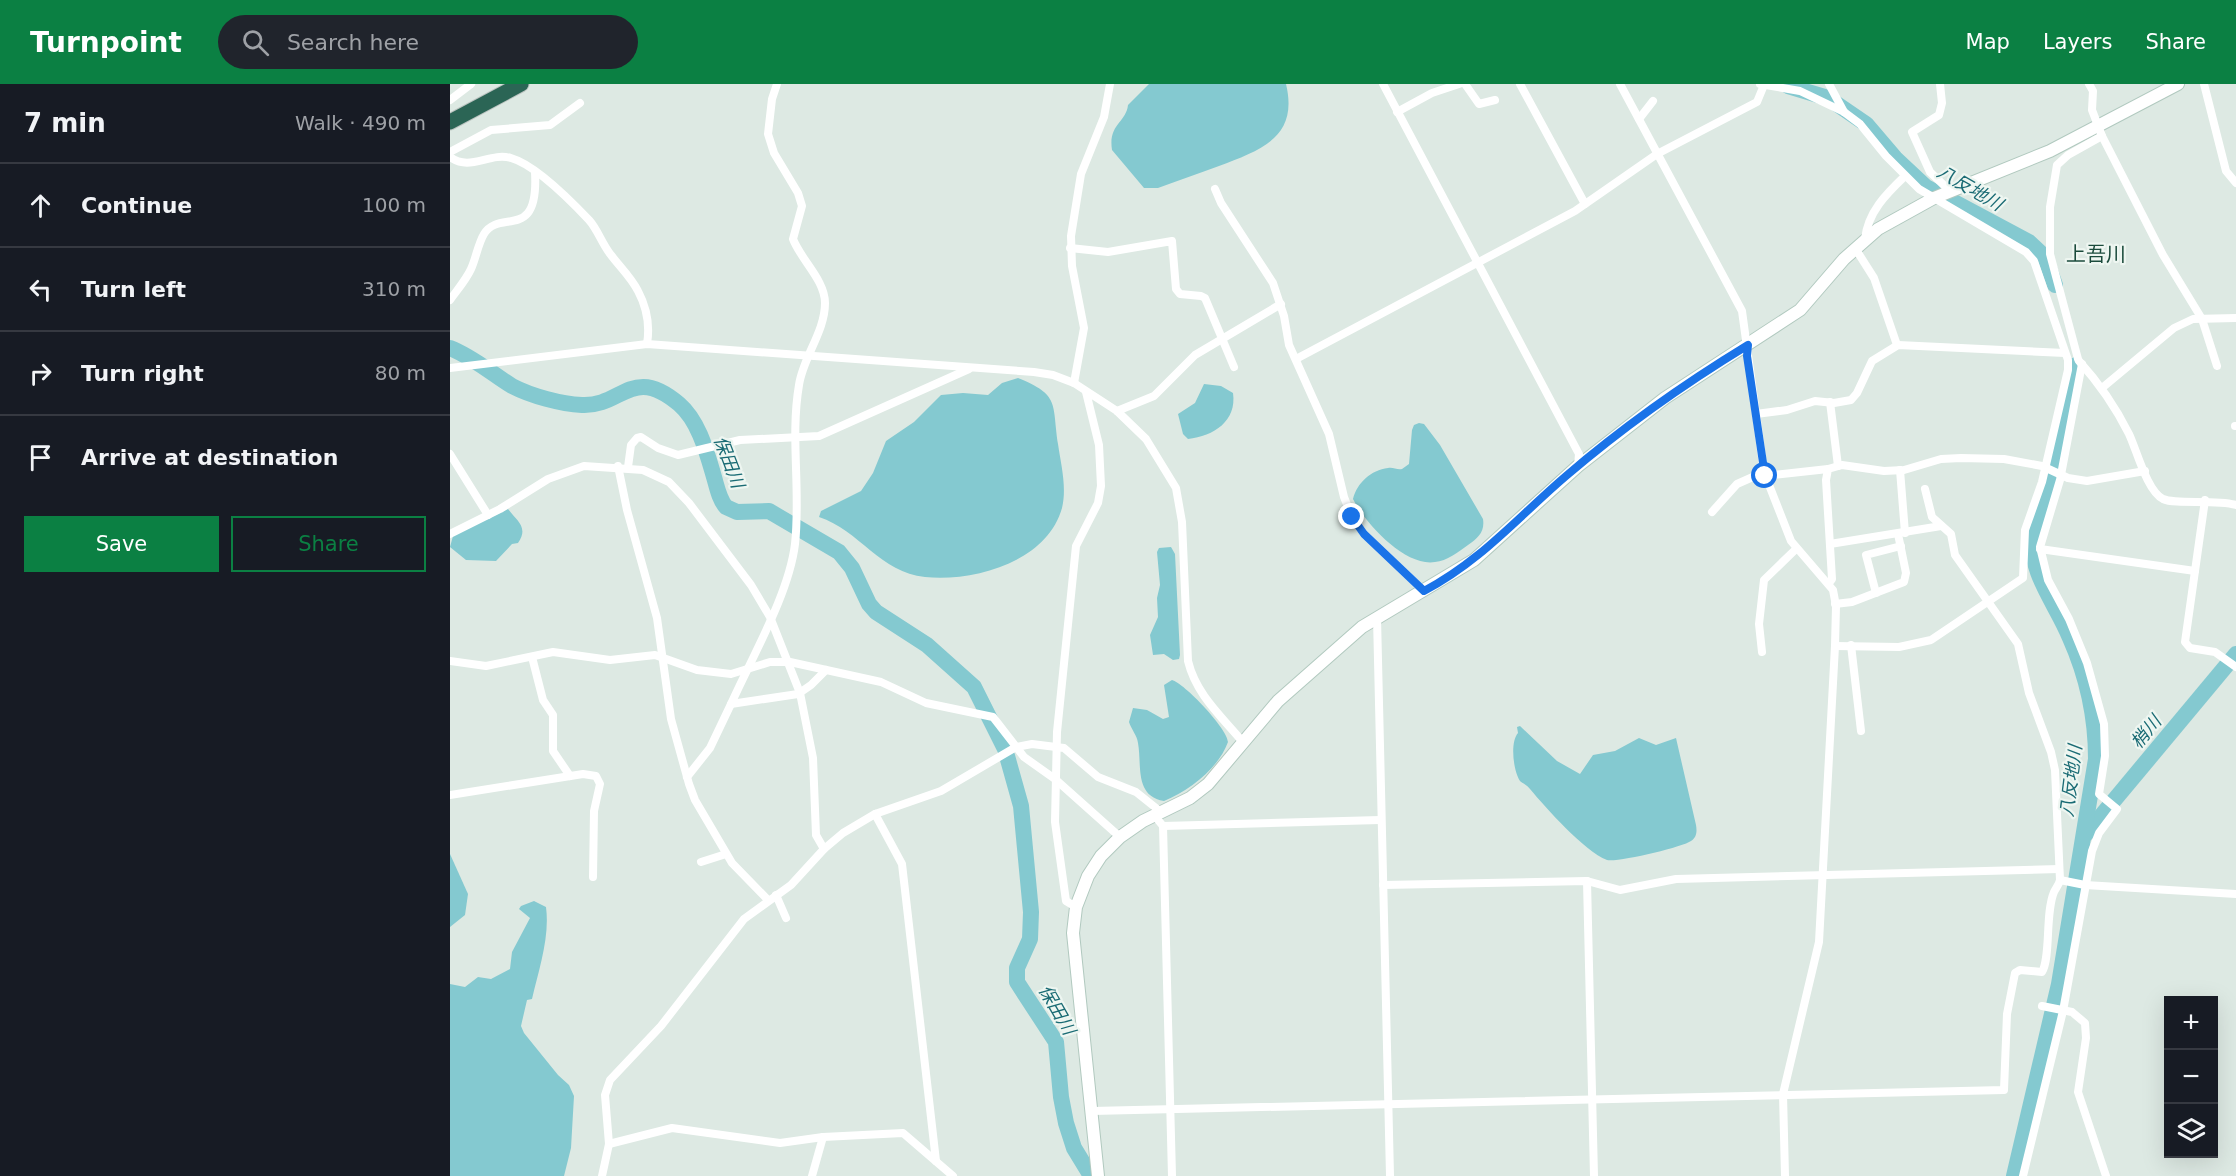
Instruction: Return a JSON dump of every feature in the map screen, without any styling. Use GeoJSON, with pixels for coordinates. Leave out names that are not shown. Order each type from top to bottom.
{"type":"FeatureCollection","features":[{"type":"Feature","properties":{"kind":"highway"},"geometry":{"type":"LineString","coordinates":[[450,122],[521,84]]}},
{"type":"Feature","properties":{"kind":"street"},"geometry":{"type":"LineString","coordinates":[[450,100],[471,84]]}},
{"type":"Feature","properties":{"kind":"street"},"geometry":{"type":"LineString","coordinates":[[687,777],[710,748],[791,567],[796,526],[798,388],[807,355],[819,328],[825,302],[822,288],[793,239],[801,214],[801,200],[769,143],[769,121],[777,84]]}},
{"type":"Feature","properties":{"kind":"street"},"geometry":{"type":"LineString","coordinates":[[1074,383],[1084,328],[1070,248],[1081,174],[1104,117],[1110,84]]}},
{"type":"Feature","properties":{"kind":"street"},"geometry":{"type":"LineString","coordinates":[[1383,84],[1579,454],[1578,466]]}},
{"type":"Feature","properties":{"kind":"street"},"geometry":{"type":"LineString","coordinates":[[1397,112],[1432,93],[1459,84]]}},
{"type":"Feature","properties":{"kind":"street"},"geometry":{"type":"LineString","coordinates":[[1465,84],[1479,104],[1495,100]]}},
{"type":"Feature","properties":{"kind":"street"},"geometry":{"type":"LineString","coordinates":[[1520,84],[1585,204]]}},
{"type":"Feature","properties":{"kind":"street"},"geometry":{"type":"LineString","coordinates":[[1620,84],[1742,311],[1764,474],[1796,549],[1829,583],[1835,604],[1835,646],[1819,942],[1784,1094],[1785,1176]]}},
{"type":"Feature","properties":{"kind":"street"},"geometry":{"type":"LineString","coordinates":[[1829,84],[1844,112]]}},
{"type":"Feature","properties":{"kind":"street"},"geometry":{"type":"LineString","coordinates":[[1940,84],[1942,103],[1939,116],[1912,132],[1930,172],[1950,191]]}},
{"type":"Feature","properties":{"kind":"street"},"geometry":{"type":"LineString","coordinates":[[2089,84],[2093,92],[2092,110],[2100,131],[2163,255],[2202,320],[2217,366]]}},
{"type":"Feature","properties":{"kind":"street"},"geometry":{"type":"LineString","coordinates":[[2204,84],[2226,171],[2236,183]]}},
{"type":"Feature","properties":{"kind":"street"},"geometry":{"type":"LineString","coordinates":[[1296,359],[1585,204],[1658,154],[1757,102],[1762,85],[1800,92],[1844,112],[1860,124],[1918,189],[2026,252],[2034,261],[2066,353],[2068,370],[2045,468],[2025,530],[2023,578],[1931,640],[1899,647],[1835,646]]}},
{"type":"Feature","properties":{"kind":"street"},"geometry":{"type":"LineString","coordinates":[[2023,1176],[2053,1008],[2083,884],[2099,833],[2117,809],[2099,794],[2105,756],[2104,724],[2087,663],[2069,619],[2048,580],[2040,549],[2046,520],[2061,475],[2080,362],[2049,254],[2050,207],[2057,165],[2100,131],[2175,85]]}},
{"type":"Feature","properties":{"kind":"street"},"geometry":{"type":"LineString","coordinates":[[1639,119],[1653,101]]}},
{"type":"Feature","properties":{"kind":"street"},"geometry":{"type":"LineString","coordinates":[[580,103],[550,125],[492,130],[450,154],[462,163],[471,164],[488,157],[510,158],[536,172],[588,219],[607,250],[630,277],[639,292],[648,319],[647,344]]}},
{"type":"Feature","properties":{"kind":"street"},"geometry":{"type":"LineString","coordinates":[[1098,1176],[1073,946],[1076,907],[1095,865],[1120,837],[1157,814],[1190,798],[1208,784],[1278,701],[1348,638],[1377,617],[1474,561],[1578,466],[1665,398],[1800,310],[1865,239],[1901,214],[1934,198],[2100,131]]}},
{"type":"Feature","properties":{"kind":"street"},"geometry":{"type":"LineString","coordinates":[[450,300],[470,272],[485,232],[494,226],[521,220],[527,214],[535,194],[536,172]]}},
{"type":"Feature","properties":{"kind":"street"},"geometry":{"type":"LineString","coordinates":[[1865,239],[1869,222],[1878,204],[1905,176]]}},
{"type":"Feature","properties":{"kind":"street"},"geometry":{"type":"LineString","coordinates":[[1215,189],[1226,212],[1273,283],[1281,304],[1289,345],[1329,434],[1344,497],[1352,517],[1364,534],[1424,591]]}},
{"type":"Feature","properties":{"kind":"street"},"geometry":{"type":"LineString","coordinates":[[1070,248],[1108,252],[1172,241],[1176,289],[1180,294],[1205,298],[1220,339],[1234,367]]}},
{"type":"Feature","properties":{"kind":"street"},"geometry":{"type":"LineString","coordinates":[[1855,248],[1874,278],[1897,345]]}},
{"type":"Feature","properties":{"kind":"street"},"geometry":{"type":"LineString","coordinates":[[1117,411],[1154,396],[1195,355],[1281,304]]}},
{"type":"Feature","properties":{"kind":"street"},"geometry":{"type":"LineString","coordinates":[[2102,388],[2174,328],[2188,321],[2236,318]]}},
{"type":"Feature","properties":{"kind":"street"},"geometry":{"type":"LineString","coordinates":[[2061,341],[2102,388],[2128,433],[2152,489],[2165,500],[2205,500],[2236,505]]}},
{"type":"Feature","properties":{"kind":"street"},"geometry":{"type":"LineString","coordinates":[[450,368],[647,344],[1034,372],[1053,375],[1074,383],[1117,411],[1146,439],[1176,488],[1182,522],[1188,661],[1192,678],[1197,690],[1242,741]]}},
{"type":"Feature","properties":{"kind":"street"},"geometry":{"type":"LineString","coordinates":[[1756,414],[1786,410],[1815,400],[1841,402],[1855,397],[1872,361],[1897,345],[2066,353]]}},
{"type":"Feature","properties":{"kind":"street"},"geometry":{"type":"LineString","coordinates":[[628,467],[631,445],[637,438],[648,440],[658,448],[678,455],[740,440],[796,439],[829,434],[969,369]]}},
{"type":"Feature","properties":{"kind":"street"},"geometry":{"type":"LineString","coordinates":[[1076,907],[1066,901],[1055,822],[1055,779],[1056,746],[1076,546],[1098,503],[1101,486],[1099,445],[1086,392]]}},
{"type":"Feature","properties":{"kind":"street"},"geometry":{"type":"LineString","coordinates":[[1830,402],[1838,466]]}},
{"type":"Feature","properties":{"kind":"street"},"geometry":{"type":"LineString","coordinates":[[450,454],[488,515]]}},
{"type":"Feature","properties":{"kind":"street"},"geometry":{"type":"LineString","coordinates":[[1712,512],[1737,484],[1764,474],[1828,469],[1838,466],[1900,470],[1949,458],[2004,459],[2045,468],[2061,475],[2087,481],[2145,471]]}},
{"type":"Feature","properties":{"kind":"street"},"geometry":{"type":"LineString","coordinates":[[450,534],[557,476],[584,466],[628,467],[657,475],[678,491],[751,585],[770,617],[800,693],[813,758],[816,835],[824,849]]}},
{"type":"Feature","properties":{"kind":"street"},"geometry":{"type":"LineString","coordinates":[[618,466],[627,510],[657,618],[671,719],[694,800],[732,863],[772,897],[786,918]]}},
{"type":"Feature","properties":{"kind":"street"},"geometry":{"type":"LineString","coordinates":[[1828,469],[1826,480],[1832,579],[1829,583]]}},
{"type":"Feature","properties":{"kind":"street"},"geometry":{"type":"LineString","coordinates":[[1835,604],[1852,602],[1899,584],[1906,578],[1900,546],[1902,534],[1900,470]]}},
{"type":"Feature","properties":{"kind":"street"},"geometry":{"type":"LineString","coordinates":[[1092,1110],[2004,1090],[2007,1014],[2016,973],[2020,970],[2042,972],[2045,968],[2045,940],[2052,901],[2063,880],[2059,869],[2057,791],[2051,752],[2034,712],[2018,644],[1955,555],[1951,534],[1932,517],[1925,489]]}},
{"type":"Feature","properties":{"kind":"street"},"geometry":{"type":"LineString","coordinates":[[2205,500],[2185,642],[2190,648],[2215,652],[2234,666]]}},
{"type":"Feature","properties":{"kind":"street"},"geometry":{"type":"LineString","coordinates":[[1830,544],[1941,526]]}},
{"type":"Feature","properties":{"kind":"street"},"geometry":{"type":"LineString","coordinates":[[1876,593],[1866,555],[1900,546]]}},
{"type":"Feature","properties":{"kind":"street"},"geometry":{"type":"LineString","coordinates":[[1762,652],[1759,624],[1764,580],[1796,549]]}},
{"type":"Feature","properties":{"kind":"street"},"geometry":{"type":"LineString","coordinates":[[2040,549],[2195,571]]}},
{"type":"Feature","properties":{"kind":"street"},"geometry":{"type":"LineString","coordinates":[[1377,617],[1390,1176]]}},
{"type":"Feature","properties":{"kind":"street"},"geometry":{"type":"LineString","coordinates":[[1851,645],[1861,731]]}},
{"type":"Feature","properties":{"kind":"street"},"geometry":{"type":"LineString","coordinates":[[450,661],[486,666],[553,652],[610,660],[647,655],[708,672],[731,674],[770,662],[787,662],[880,681],[926,703],[989,716],[1016,747],[1120,837]]}},
{"type":"Feature","properties":{"kind":"street"},"geometry":{"type":"LineString","coordinates":[[532,657],[543,700],[555,724],[554,751],[570,776]]}},
{"type":"Feature","properties":{"kind":"street"},"geometry":{"type":"LineString","coordinates":[[731,704],[800,693],[826,670]]}},
{"type":"Feature","properties":{"kind":"street"},"geometry":{"type":"LineString","coordinates":[[602,1176],[609,1144],[605,1095],[610,1080],[662,1026],[740,924],[772,897],[800,878],[824,849],[843,833],[875,814],[941,791],[1016,747],[1032,744],[1056,746],[1073,753],[1098,777],[1136,792],[1157,814],[1163,826],[1172,1176]]}},
{"type":"Feature","properties":{"kind":"street"},"geometry":{"type":"LineString","coordinates":[[450,795],[570,776],[591,774],[599,778],[594,811],[594,877]]}},
{"type":"Feature","properties":{"kind":"street"},"geometry":{"type":"LineString","coordinates":[[875,814],[902,864],[936,1161]]}},
{"type":"Feature","properties":{"kind":"street"},"geometry":{"type":"LineString","coordinates":[[1163,826],[1380,820]]}},
{"type":"Feature","properties":{"kind":"street"},"geometry":{"type":"LineString","coordinates":[[701,862],[726,854]]}},
{"type":"Feature","properties":{"kind":"street"},"geometry":{"type":"LineString","coordinates":[[1383,885],[1587,881],[1620,890],[1676,879],[2059,869]]}},
{"type":"Feature","properties":{"kind":"street"},"geometry":{"type":"LineString","coordinates":[[2063,880],[2083,884],[2236,894]]}},
{"type":"Feature","properties":{"kind":"street"},"geometry":{"type":"LineString","coordinates":[[1587,881],[1594,1176]]}},
{"type":"Feature","properties":{"kind":"street"},"geometry":{"type":"LineString","coordinates":[[2053,1008],[2072,1012],[2085,1023],[2086,1038],[2078,1092],[2106,1176]]}},
{"type":"Feature","properties":{"kind":"street"},"geometry":{"type":"LineString","coordinates":[[609,1144],[672,1128],[780,1143],[823,1137],[903,1133],[953,1176]]}},
{"type":"Feature","properties":{"kind":"street"},"geometry":{"type":"LineString","coordinates":[[812,1176],[823,1137]]}},
{"type":"Feature","properties":{"kind":"water"},"geometry":{"type":"Polygon","coordinates":[[[1149,84],[1286,84],[1289,102],[1287,117],[1273,139],[1249,154],[1158,188],[1144,188],[1112,150],[1111,141],[1128,105],[1149,84]]]}},
{"type":"Feature","properties":{"kind":"water"},"geometry":{"type":"Polygon","coordinates":[[[1018,378],[1041,390],[1052,402],[1064,484],[1062,508],[1054,527],[1025,555],[986,572],[944,578],[925,577],[909,574],[896,568],[846,531],[819,517],[821,511],[861,491],[873,473],[886,441],[914,422],[941,395],[963,393],[988,395],[1002,383],[1018,378]]]}},
{"type":"Feature","properties":{"kind":"water"},"geometry":{"type":"Polygon","coordinates":[[[1204,384],[1221,386],[1233,393],[1231,412],[1215,431],[1188,439],[1183,434],[1178,414],[1195,403],[1204,384]]]}},
{"type":"Feature","properties":{"kind":"water"},"geometry":{"type":"Polygon","coordinates":[[[1424,424],[1440,445],[1483,519],[1482,531],[1475,540],[1452,556],[1435,562],[1423,562],[1399,551],[1376,531],[1353,499],[1358,488],[1371,474],[1388,468],[1402,469],[1409,464],[1412,430],[1414,425],[1424,424]]]}},
{"type":"Feature","properties":{"kind":"water"},"geometry":{"type":"Polygon","coordinates":[[[508,509],[520,524],[522,533],[518,543],[512,544],[496,561],[466,560],[450,547],[453,536],[508,509]]]}},
{"type":"Feature","properties":{"kind":"water"},"geometry":{"type":"Polygon","coordinates":[[[1171,547],[1175,554],[1180,655],[1179,659],[1173,660],[1164,654],[1153,655],[1150,635],[1158,617],[1157,598],[1160,585],[1157,552],[1159,548],[1171,547]]]}},
{"type":"Feature","properties":{"kind":"water"},"geometry":{"type":"Polygon","coordinates":[[[1172,680],[1186,689],[1204,707],[1221,727],[1228,742],[1217,761],[1202,778],[1184,791],[1164,801],[1154,798],[1144,786],[1137,740],[1129,722],[1133,708],[1147,710],[1163,719],[1169,717],[1164,685],[1172,680]]]}},
{"type":"Feature","properties":{"kind":"water"},"geometry":{"type":"Polygon","coordinates":[[[1520,726],[1557,761],[1580,774],[1593,755],[1615,751],[1639,738],[1656,745],[1676,738],[1696,825],[1694,838],[1676,847],[1635,857],[1607,860],[1598,855],[1566,828],[1520,781],[1513,749],[1518,733],[1517,727],[1520,726]]]}},
{"type":"Feature","properties":{"kind":"water"},"geometry":{"type":"Polygon","coordinates":[[[450,854],[468,894],[465,915],[450,927],[450,854]]]}},
{"type":"Feature","properties":{"kind":"water"},"geometry":{"type":"Polygon","coordinates":[[[534,901],[546,907],[546,930],[532,999],[527,1000],[521,1026],[524,1033],[558,1075],[569,1085],[574,1096],[571,1148],[564,1176],[450,1176],[450,984],[465,987],[478,977],[491,979],[510,969],[512,952],[530,918],[519,909],[534,901]]]}},
{"type":"Feature","properties":{"kind":"waterway","name":"八反地川"},"geometry":{"type":"LineString","coordinates":[[1788,86],[1828,98],[1866,124],[1895,158],[1926,187],[2029,242],[2045,257],[2055,285]]}},
{"type":"Feature","properties":{"kind":"waterway","name":"保田川"},"geometry":{"type":"LineString","coordinates":[[450,348],[512,386],[556,401],[582,405],[596,404],[638,387],[650,388],[663,393],[679,404],[697,428],[720,497],[726,507],[737,512],[769,511],[839,552],[852,568],[869,604],[876,612],[927,645],[974,687],[1005,749]]}},
{"type":"Feature","properties":{"kind":"waterway","name":"八反地川"},"geometry":{"type":"LineString","coordinates":[[2014,1176],[2059,984],[2096,759],[2092,712],[2081,667],[2064,625],[2039,576],[2033,550],[2033,536],[2059,458],[2076,365]]}},
{"type":"Feature","properties":{"kind":"waterway","name":"梢川"},"geometry":{"type":"LineString","coordinates":[[2086,834],[2236,654]]}},
{"type":"Feature","properties":{"kind":"waterway","name":"保田川"},"geometry":{"type":"LineString","coordinates":[[1007,756],[1021,806],[1031,912],[1030,939],[1017,968],[1017,982],[1056,1042],[1066,1123],[1074,1148],[1091,1176]]}},
{"type":"Feature","properties":{"kind":"district","name":"上吾川"},"geometry":{"type":"Point","coordinates":[2096,254]}},
{"type":"Feature","properties":{"kind":"route"},"geometry":{"type":"LineString","coordinates":[[1352,517],[1364,534],[1407,572],[1424,591],[1474,561],[1528,509],[1578,466],[1665,398],[1748,345],[1747,356],[1765,476]]}}]}
